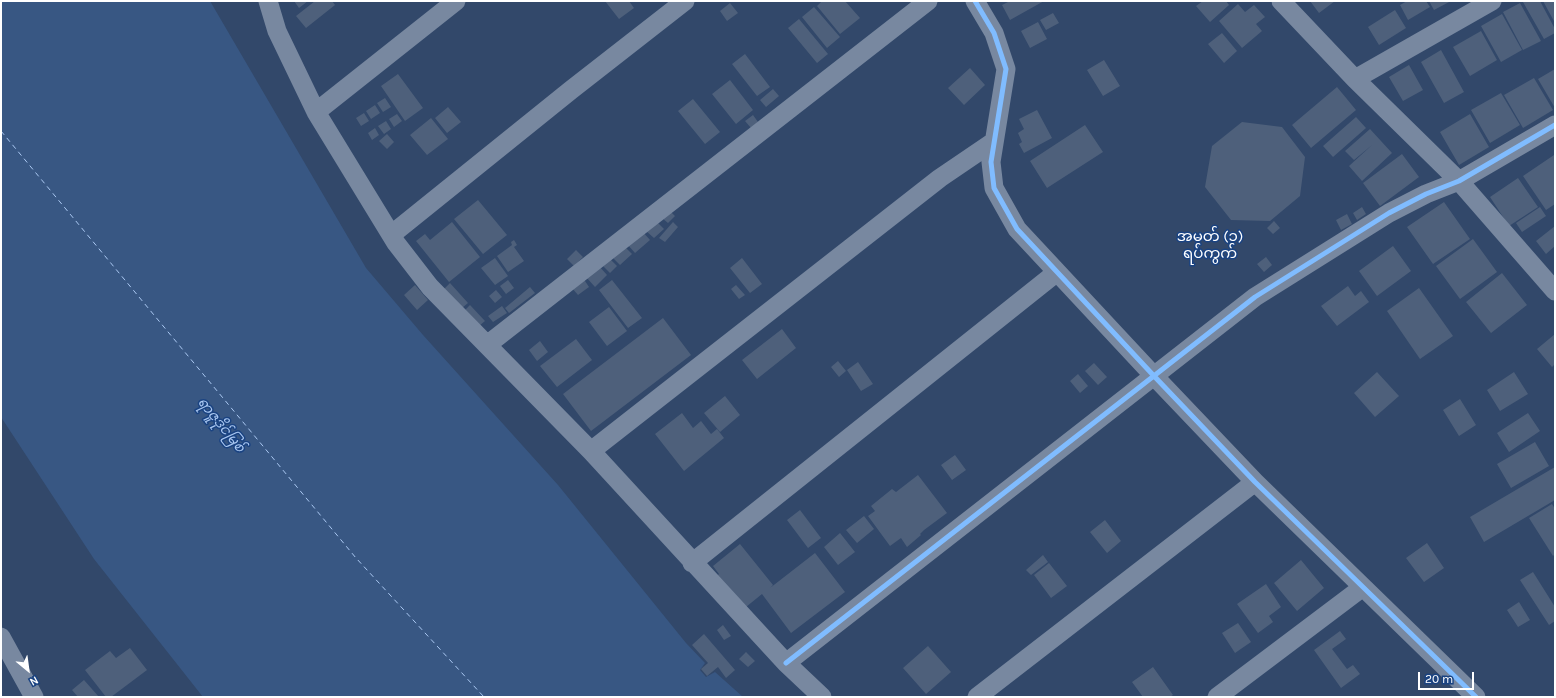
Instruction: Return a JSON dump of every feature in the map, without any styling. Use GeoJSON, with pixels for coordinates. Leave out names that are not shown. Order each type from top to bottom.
{"type":"FeatureCollection","features":[{"type":"Feature","properties":{"kind":"street"},"geometry":{"type":"LineString","coordinates":[[268,1],[277,31],[316,112],[391,235],[430,287],[591,451],[692,563],[786,663],[822,697]]}},
{"type":"Feature","properties":{"kind":"street"},"geometry":{"type":"LineString","coordinates":[[316,112],[456,1]]}},
{"type":"Feature","properties":{"kind":"street"},"geometry":{"type":"LineString","coordinates":[[391,235],[571,90],[685,1]]}},
{"type":"Feature","properties":{"kind":"street"},"geometry":{"type":"LineString","coordinates":[[487,345],[928,1]]}},
{"type":"Feature","properties":{"kind":"street"},"geometry":{"type":"LineString","coordinates":[[975,1],[994,33],[1006,70],[993,142],[991,162],[994,188],[1017,229],[1255,482],[1363,587],[1469,695]]}},
{"type":"Feature","properties":{"kind":"street"},"geometry":{"type":"LineString","coordinates":[[1281,1],[1355,79],[1459,181],[1555,291]]}},
{"type":"Feature","properties":{"kind":"street"},"geometry":{"type":"LineString","coordinates":[[1355,79],[1492,1]]}},
{"type":"Feature","properties":{"kind":"street"},"geometry":{"type":"LineString","coordinates":[[786,663],[1255,297],[1389,213],[1426,194],[1459,181],[1555,125]]}},
{"type":"Feature","properties":{"kind":"street"},"geometry":{"type":"LineString","coordinates":[[591,451],[940,178],[993,142]]}},
{"type":"Feature","properties":{"kind":"street"},"geometry":{"type":"LineString","coordinates":[[692,563],[1057,272]]}},
{"type":"Feature","properties":{"kind":"street"},"geometry":{"type":"LineString","coordinates":[[978,697],[1255,482]]}},
{"type":"Feature","properties":{"kind":"street"},"geometry":{"type":"LineString","coordinates":[[1217,697],[1363,587]]}},
{"type":"Feature","properties":{"kind":"street"},"geometry":{"type":"LineString","coordinates":[[1,637],[34,697]]}},
{"type":"Feature","properties":{"kind":"water","name":"ရာဇူဒိုင်မြစ်"},"geometry":{"type":"Polygon","coordinates":[[[1,1],[210,1],[366,268],[423,335],[558,485],[686,643],[705,663],[700,670],[706,677],[715,672],[743,697],[203,697],[94,559],[1,417],[1,1]]]}},
{"type":"Feature","properties":{"kind":"building"},"geometry":{"type":"Polygon","coordinates":[[[294,1],[308,1],[299,8],[294,1]]]}},
{"type":"Feature","properties":{"kind":"building"},"geometry":{"type":"Polygon","coordinates":[[[315,1],[332,1],[335,5],[306,28],[296,16],[315,1]]]}},
{"type":"Feature","properties":{"kind":"building"},"geometry":{"type":"Polygon","coordinates":[[[605,1],[629,1],[634,8],[619,19],[605,1]]]}},
{"type":"Feature","properties":{"kind":"building"},"geometry":{"type":"Polygon","coordinates":[[[822,1],[845,1],[860,18],[840,34],[817,6],[822,1]]]}},
{"type":"Feature","properties":{"kind":"building"},"geometry":{"type":"Polygon","coordinates":[[[1010,1],[1044,1],[1010,20],[1002,5],[1010,1]]]}},
{"type":"Feature","properties":{"kind":"building"},"geometry":{"type":"Polygon","coordinates":[[[1203,1],[1226,1],[1229,5],[1210,22],[1196,6],[1203,1]]]}},
{"type":"Feature","properties":{"kind":"building"},"geometry":{"type":"Polygon","coordinates":[[[1310,1],[1335,1],[1319,13],[1310,1]]]}},
{"type":"Feature","properties":{"kind":"building"},"geometry":{"type":"Polygon","coordinates":[[[1407,1],[1426,1],[1430,7],[1408,20],[1400,5],[1407,1]]]}},
{"type":"Feature","properties":{"kind":"building"},"geometry":{"type":"Polygon","coordinates":[[[1429,1],[1451,1],[1434,10],[1429,1]]]}},
{"type":"Feature","properties":{"kind":"building"},"geometry":{"type":"Polygon","coordinates":[[[1540,1],[1555,29],[1555,33],[1544,39],[1523,2],[1540,1]]]}},
{"type":"Feature","properties":{"kind":"building"},"geometry":{"type":"Polygon","coordinates":[[[1543,1],[1555,1],[1555,23],[1543,1]]]}},
{"type":"Feature","properties":{"kind":"building"},"geometry":{"type":"Polygon","coordinates":[[[730,3],[738,13],[727,21],[720,11],[730,3]]]}},
{"type":"Feature","properties":{"kind":"building"},"geometry":{"type":"Polygon","coordinates":[[[1520,3],[1541,41],[1523,50],[1503,12],[1520,3]]]}},
{"type":"Feature","properties":{"kind":"building"},"geometry":{"type":"Polygon","coordinates":[[[1238,4],[1245,12],[1254,5],[1265,17],[1256,24],[1262,31],[1242,48],[1219,21],[1238,4]]]}},
{"type":"Feature","properties":{"kind":"building"},"geometry":{"type":"Polygon","coordinates":[[[814,7],[840,37],[827,48],[802,17],[814,7]]]}},
{"type":"Feature","properties":{"kind":"building"},"geometry":{"type":"Polygon","coordinates":[[[1395,10],[1406,28],[1379,45],[1368,27],[1395,10]]]}},
{"type":"Feature","properties":{"kind":"building"},"geometry":{"type":"Polygon","coordinates":[[[1053,13],[1059,23],[1046,30],[1040,20],[1053,13]]]}},
{"type":"Feature","properties":{"kind":"building"},"geometry":{"type":"Polygon","coordinates":[[[1502,14],[1522,50],[1501,62],[1481,26],[1502,14]]]}},
{"type":"Feature","properties":{"kind":"building"},"geometry":{"type":"Polygon","coordinates":[[[799,19],[828,54],[817,63],[788,28],[799,19]]]}},
{"type":"Feature","properties":{"kind":"building"},"geometry":{"type":"Polygon","coordinates":[[[1038,22],[1047,39],[1030,48],[1021,31],[1038,22]]]}},
{"type":"Feature","properties":{"kind":"building"},"geometry":{"type":"Polygon","coordinates":[[[1481,31],[1497,60],[1470,76],[1453,47],[1481,31]]]}},
{"type":"Feature","properties":{"kind":"building"},"geometry":{"type":"Polygon","coordinates":[[[1222,33],[1237,51],[1224,63],[1208,44],[1222,33]]]}},
{"type":"Feature","properties":{"kind":"building"},"geometry":{"type":"Polygon","coordinates":[[[1441,50],[1464,92],[1444,103],[1421,62],[1441,50]]]}},
{"type":"Feature","properties":{"kind":"building"},"geometry":{"type":"Polygon","coordinates":[[[745,54],[770,87],[757,96],[732,64],[745,54]]]}},
{"type":"Feature","properties":{"kind":"building"},"geometry":{"type":"Polygon","coordinates":[[[1104,60],[1120,86],[1103,96],[1087,70],[1104,60]]]}},
{"type":"Feature","properties":{"kind":"building"},"geometry":{"type":"Polygon","coordinates":[[[1409,65],[1423,90],[1403,101],[1389,77],[1409,65]]]}},
{"type":"Feature","properties":{"kind":"building"},"geometry":{"type":"Polygon","coordinates":[[[970,68],[985,85],[964,105],[948,88],[970,68]]]}},
{"type":"Feature","properties":{"kind":"building"},"geometry":{"type":"Polygon","coordinates":[[[1555,69],[1555,108],[1538,79],[1555,69]]]}},
{"type":"Feature","properties":{"kind":"building"},"geometry":{"type":"Polygon","coordinates":[[[398,74],[423,108],[405,121],[381,86],[398,74]]]}},
{"type":"Feature","properties":{"kind":"building"},"geometry":{"type":"Polygon","coordinates":[[[1534,78],[1553,110],[1523,128],[1504,95],[1534,78]]]}},
{"type":"Feature","properties":{"kind":"building"},"geometry":{"type":"Polygon","coordinates":[[[730,80],[753,110],[736,124],[712,94],[730,80]]]}},
{"type":"Feature","properties":{"kind":"building"},"geometry":{"type":"Polygon","coordinates":[[[1337,87],[1356,110],[1311,148],[1292,125],[1337,87]]]}},
{"type":"Feature","properties":{"kind":"building"},"geometry":{"type":"Polygon","coordinates":[[[773,89],[779,96],[766,107],[760,100],[773,89]]]}},
{"type":"Feature","properties":{"kind":"building"},"geometry":{"type":"Polygon","coordinates":[[[1501,93],[1520,125],[1490,143],[1471,110],[1501,93]]]}},
{"type":"Feature","properties":{"kind":"building"},"geometry":{"type":"Polygon","coordinates":[[[385,98],[391,107],[383,112],[377,103],[385,98]]]}},
{"type":"Feature","properties":{"kind":"building"},"geometry":{"type":"Polygon","coordinates":[[[693,99],[720,132],[705,144],[678,111],[693,99]]]}},
{"type":"Feature","properties":{"kind":"building"},"geometry":{"type":"Polygon","coordinates":[[[375,105],[380,113],[371,119],[366,111],[375,105]]]}},
{"type":"Feature","properties":{"kind":"building"},"geometry":{"type":"Polygon","coordinates":[[[448,107],[461,122],[447,133],[435,118],[448,107]]]}},
{"type":"Feature","properties":{"kind":"building"},"geometry":{"type":"Polygon","coordinates":[[[1037,110],[1052,138],[1024,153],[1019,144],[1022,142],[1018,133],[1024,129],[1019,119],[1037,110]]]}},
{"type":"Feature","properties":{"kind":"building"},"geometry":{"type":"Polygon","coordinates":[[[364,113],[369,121],[361,126],[356,118],[364,113]]]}},
{"type":"Feature","properties":{"kind":"building"},"geometry":{"type":"Polygon","coordinates":[[[397,114],[402,121],[394,127],[389,119],[397,114]]]}},
{"type":"Feature","properties":{"kind":"building"},"geometry":{"type":"Polygon","coordinates":[[[1470,114],[1489,147],[1459,165],[1440,132],[1470,114]]]}},
{"type":"Feature","properties":{"kind":"building"},"geometry":{"type":"Polygon","coordinates":[[[753,115],[758,122],[751,128],[745,121],[753,115]]]}},
{"type":"Feature","properties":{"kind":"building"},"geometry":{"type":"Polygon","coordinates":[[[1356,117],[1366,128],[1333,157],[1323,146],[1356,117]]]}},
{"type":"Feature","properties":{"kind":"building"},"geometry":{"type":"Polygon","coordinates":[[[431,118],[448,139],[427,155],[410,135],[431,118]]]}},
{"type":"Feature","properties":{"kind":"building"},"geometry":{"type":"Polygon","coordinates":[[[386,121],[391,129],[384,134],[378,126],[386,121]]]}},
{"type":"Feature","properties":{"kind":"building"},"geometry":{"type":"Polygon","coordinates":[[[1242,122],[1282,127],[1305,157],[1300,196],[1270,221],[1231,220],[1205,187],[1212,146],[1242,122]]]}},
{"type":"Feature","properties":{"kind":"building"},"geometry":{"type":"Polygon","coordinates":[[[1085,125],[1103,152],[1047,188],[1030,161],[1085,125]]]}},
{"type":"Feature","properties":{"kind":"building"},"geometry":{"type":"Polygon","coordinates":[[[375,128],[379,135],[372,140],[368,133],[375,128]]]}},
{"type":"Feature","properties":{"kind":"building"},"geometry":{"type":"Polygon","coordinates":[[[1370,129],[1392,153],[1362,181],[1349,166],[1372,145],[1354,160],[1345,151],[1370,129]]]}},
{"type":"Feature","properties":{"kind":"building"},"geometry":{"type":"Polygon","coordinates":[[[387,134],[394,142],[387,149],[379,141],[387,134]]]}},
{"type":"Feature","properties":{"kind":"building"},"geometry":{"type":"Polygon","coordinates":[[[1402,154],[1419,177],[1380,206],[1363,183],[1402,154]]]}},
{"type":"Feature","properties":{"kind":"building"},"geometry":{"type":"Polygon","coordinates":[[[1554,155],[1555,204],[1546,210],[1523,176],[1554,155]]]}},
{"type":"Feature","properties":{"kind":"building"},"geometry":{"type":"Polygon","coordinates":[[[1518,178],[1538,207],[1509,226],[1490,197],[1518,178]]]}},
{"type":"Feature","properties":{"kind":"building"},"geometry":{"type":"Polygon","coordinates":[[[478,200],[507,235],[483,254],[454,219],[478,200]]]}},
{"type":"Feature","properties":{"kind":"building"},"geometry":{"type":"Polygon","coordinates":[[[1444,202],[1470,239],[1433,264],[1407,227],[1444,202]]]}},
{"type":"Feature","properties":{"kind":"building"},"geometry":{"type":"Polygon","coordinates":[[[1362,207],[1366,214],[1357,220],[1353,213],[1362,207]]]}},
{"type":"Feature","properties":{"kind":"building"},"geometry":{"type":"Polygon","coordinates":[[[1540,207],[1546,216],[1522,232],[1516,223],[1540,207]]]}},
{"type":"Feature","properties":{"kind":"building"},"geometry":{"type":"Polygon","coordinates":[[[669,210],[675,216],[668,223],[662,218],[669,210]]]}},
{"type":"Feature","properties":{"kind":"building"},"geometry":{"type":"Polygon","coordinates":[[[1347,214],[1352,224],[1341,230],[1336,220],[1347,214]]]}},
{"type":"Feature","properties":{"kind":"building"},"geometry":{"type":"Polygon","coordinates":[[[656,221],[664,229],[654,238],[646,231],[656,221]]]}},
{"type":"Feature","properties":{"kind":"building"},"geometry":{"type":"Polygon","coordinates":[[[1274,221],[1280,228],[1273,234],[1267,228],[1274,221]]]}},
{"type":"Feature","properties":{"kind":"building"},"geometry":{"type":"Polygon","coordinates":[[[452,222],[480,257],[449,282],[416,241],[425,234],[430,240],[452,222]]]}},
{"type":"Feature","properties":{"kind":"building"},"geometry":{"type":"Polygon","coordinates":[[[673,222],[678,227],[665,242],[659,238],[673,222]]]}},
{"type":"Feature","properties":{"kind":"building"},"geometry":{"type":"Polygon","coordinates":[[[1555,226],[1555,246],[1546,254],[1536,241],[1555,226]]]}},
{"type":"Feature","properties":{"kind":"building"},"geometry":{"type":"Polygon","coordinates":[[[642,231],[650,240],[635,253],[627,244],[642,231]]]}},
{"type":"Feature","properties":{"kind":"building"},"geometry":{"type":"Polygon","coordinates":[[[1473,239],[1497,272],[1460,299],[1436,266],[1473,239]]]}},
{"type":"Feature","properties":{"kind":"building"},"geometry":{"type":"Polygon","coordinates":[[[514,240],[517,245],[514,247],[524,261],[508,272],[497,256],[512,245],[511,242],[514,240]]]}},
{"type":"Feature","properties":{"kind":"building"},"geometry":{"type":"Polygon","coordinates":[[[624,246],[632,254],[620,265],[612,257],[624,246]]]}},
{"type":"Feature","properties":{"kind":"building"},"geometry":{"type":"Polygon","coordinates":[[[1393,246],[1411,271],[1377,296],[1359,271],[1393,246]]]}},
{"type":"Feature","properties":{"kind":"building"},"geometry":{"type":"Polygon","coordinates":[[[576,250],[583,257],[574,266],[567,259],[576,250]]]}},
{"type":"Feature","properties":{"kind":"building"},"geometry":{"type":"Polygon","coordinates":[[[1266,257],[1272,265],[1264,272],[1257,264],[1266,257]]]}},
{"type":"Feature","properties":{"kind":"building"},"geometry":{"type":"Polygon","coordinates":[[[495,258],[508,276],[495,285],[481,268],[495,258]]]}},
{"type":"Feature","properties":{"kind":"building"},"geometry":{"type":"Polygon","coordinates":[[[609,258],[617,266],[610,273],[602,265],[609,258]]]}},
{"type":"Feature","properties":{"kind":"building"},"geometry":{"type":"Polygon","coordinates":[[[742,258],[762,284],[750,293],[730,268],[742,258]]]}},
{"type":"Feature","properties":{"kind":"building"},"geometry":{"type":"Polygon","coordinates":[[[599,266],[607,275],[595,287],[586,277],[599,266]]]}},
{"type":"Feature","properties":{"kind":"building"},"geometry":{"type":"Polygon","coordinates":[[[1502,273],[1527,305],[1491,333],[1466,302],[1502,273]]]}},
{"type":"Feature","properties":{"kind":"building"},"geometry":{"type":"Polygon","coordinates":[[[583,278],[589,287],[578,295],[572,288],[583,278]]]}},
{"type":"Feature","properties":{"kind":"building"},"geometry":{"type":"Polygon","coordinates":[[[508,280],[514,288],[506,294],[500,286],[508,280]]]}},
{"type":"Feature","properties":{"kind":"building"},"geometry":{"type":"Polygon","coordinates":[[[612,280],[642,318],[628,328],[599,290],[612,280]]]}},
{"type":"Feature","properties":{"kind":"building"},"geometry":{"type":"Polygon","coordinates":[[[450,283],[468,303],[462,308],[444,289],[450,283]]]}},
{"type":"Feature","properties":{"kind":"building"},"geometry":{"type":"Polygon","coordinates":[[[415,285],[428,300],[417,310],[404,295],[415,285]]]}},
{"type":"Feature","properties":{"kind":"building"},"geometry":{"type":"Polygon","coordinates":[[[736,285],[745,295],[739,299],[731,289],[736,285]]]}},
{"type":"Feature","properties":{"kind":"building"},"geometry":{"type":"Polygon","coordinates":[[[1348,286],[1355,296],[1361,291],[1369,302],[1337,326],[1321,306],[1348,286]]]}},
{"type":"Feature","properties":{"kind":"building"},"geometry":{"type":"Polygon","coordinates":[[[530,287],[535,293],[509,313],[505,308],[530,287]]]}},
{"type":"Feature","properties":{"kind":"building"},"geometry":{"type":"Polygon","coordinates":[[[1419,288],[1453,336],[1420,359],[1387,311],[1419,288]]]}},
{"type":"Feature","properties":{"kind":"building"},"geometry":{"type":"Polygon","coordinates":[[[496,290],[502,297],[495,303],[489,296],[496,290]]]}},
{"type":"Feature","properties":{"kind":"building"},"geometry":{"type":"Polygon","coordinates":[[[470,305],[485,321],[479,326],[465,310],[470,305]]]}},
{"type":"Feature","properties":{"kind":"building"},"geometry":{"type":"Polygon","coordinates":[[[502,306],[507,313],[493,322],[488,316],[502,306]]]}},
{"type":"Feature","properties":{"kind":"building"},"geometry":{"type":"Polygon","coordinates":[[[609,307],[627,331],[607,346],[589,322],[609,307]]]}},
{"type":"Feature","properties":{"kind":"building"},"geometry":{"type":"Polygon","coordinates":[[[663,318],[691,355],[591,431],[563,394],[663,318]]]}},
{"type":"Feature","properties":{"kind":"building"},"geometry":{"type":"Polygon","coordinates":[[[782,329],[796,348],[757,379],[742,360],[782,329]]]}},
{"type":"Feature","properties":{"kind":"building"},"geometry":{"type":"Polygon","coordinates":[[[1555,334],[1555,364],[1552,367],[1537,349],[1555,334]]]}},
{"type":"Feature","properties":{"kind":"building"},"geometry":{"type":"Polygon","coordinates":[[[576,339],[592,360],[557,387],[540,366],[576,339]]]}},
{"type":"Feature","properties":{"kind":"building"},"geometry":{"type":"Polygon","coordinates":[[[540,341],[548,352],[537,361],[529,350],[540,341]]]}},
{"type":"Feature","properties":{"kind":"building"},"geometry":{"type":"Polygon","coordinates":[[[838,361],[846,371],[839,377],[831,367],[838,361]]]}},
{"type":"Feature","properties":{"kind":"building"},"geometry":{"type":"Polygon","coordinates":[[[858,362],[873,384],[861,391],[847,370],[858,362]]]}},
{"type":"Feature","properties":{"kind":"building"},"geometry":{"type":"Polygon","coordinates":[[[1094,363],[1107,377],[1098,385],[1085,371],[1094,363]]]}},
{"type":"Feature","properties":{"kind":"building"},"geometry":{"type":"Polygon","coordinates":[[[1377,372],[1399,396],[1375,417],[1354,393],[1377,372]]]}},
{"type":"Feature","properties":{"kind":"building"},"geometry":{"type":"Polygon","coordinates":[[[1514,372],[1528,394],[1500,411],[1487,390],[1514,372]]]}},
{"type":"Feature","properties":{"kind":"building"},"geometry":{"type":"Polygon","coordinates":[[[1078,374],[1088,386],[1080,393],[1070,381],[1078,374]]]}},
{"type":"Feature","properties":{"kind":"building"},"geometry":{"type":"Polygon","coordinates":[[[725,396],[740,415],[720,432],[704,413],[725,396]]]}},
{"type":"Feature","properties":{"kind":"building"},"geometry":{"type":"Polygon","coordinates":[[[1460,399],[1476,425],[1459,436],[1443,410],[1460,399]]]}},
{"type":"Feature","properties":{"kind":"building"},"geometry":{"type":"Polygon","coordinates":[[[682,413],[693,428],[701,421],[711,434],[717,429],[724,438],[684,471],[655,434],[682,413]]]}},
{"type":"Feature","properties":{"kind":"building"},"geometry":{"type":"Polygon","coordinates":[[[1528,413],[1540,431],[1509,452],[1497,433],[1528,413]]]}},
{"type":"Feature","properties":{"kind":"building"},"geometry":{"type":"Polygon","coordinates":[[[1535,442],[1549,466],[1511,488],[1497,464],[1535,442]]]}},
{"type":"Feature","properties":{"kind":"building"},"geometry":{"type":"Polygon","coordinates":[[[955,455],[966,470],[952,480],[941,465],[955,455]]]}},
{"type":"Feature","properties":{"kind":"building"},"geometry":{"type":"Polygon","coordinates":[[[1555,467],[1555,500],[1484,542],[1470,517],[1555,467]]]}},
{"type":"Feature","properties":{"kind":"building"},"geometry":{"type":"Polygon","coordinates":[[[918,475],[947,513],[924,530],[920,534],[921,535],[907,547],[901,538],[890,546],[868,516],[875,511],[871,506],[892,489],[896,492],[918,475]]]}},
{"type":"Feature","properties":{"kind":"building"},"geometry":{"type":"Polygon","coordinates":[[[1552,504],[1555,509],[1555,554],[1553,556],[1529,518],[1552,504]]]}},
{"type":"Feature","properties":{"kind":"building"},"geometry":{"type":"Polygon","coordinates":[[[800,510],[821,538],[808,548],[787,520],[800,510]]]}},
{"type":"Feature","properties":{"kind":"building"},"geometry":{"type":"Polygon","coordinates":[[[864,516],[874,529],[857,543],[846,530],[864,516]]]}},
{"type":"Feature","properties":{"kind":"building"},"geometry":{"type":"Polygon","coordinates":[[[1105,520],[1121,541],[1107,553],[1090,532],[1105,520]]]}},
{"type":"Feature","properties":{"kind":"building"},"geometry":{"type":"Polygon","coordinates":[[[840,533],[855,552],[838,565],[824,547],[840,533]]]}},
{"type":"Feature","properties":{"kind":"building"},"geometry":{"type":"Polygon","coordinates":[[[1427,543],[1444,568],[1424,582],[1406,558],[1427,543]]]}},
{"type":"Feature","properties":{"kind":"building"},"geometry":{"type":"Polygon","coordinates":[[[740,544],[773,585],[770,588],[815,553],[845,592],[791,633],[762,594],[746,607],[714,579],[719,574],[713,566],[740,544]]]}},
{"type":"Feature","properties":{"kind":"building"},"geometry":{"type":"Polygon","coordinates":[[[1043,555],[1048,562],[1031,575],[1026,570],[1043,555]]]}},
{"type":"Feature","properties":{"kind":"building"},"geometry":{"type":"Polygon","coordinates":[[[1301,560],[1324,588],[1297,611],[1274,583],[1301,560]]]}},
{"type":"Feature","properties":{"kind":"building"},"geometry":{"type":"Polygon","coordinates":[[[1049,563],[1067,586],[1051,598],[1034,575],[1049,563]]]}},
{"type":"Feature","properties":{"kind":"building"},"geometry":{"type":"Polygon","coordinates":[[[1533,572],[1555,607],[1555,621],[1549,625],[1520,580],[1533,572]]]}},
{"type":"Feature","properties":{"kind":"building"},"geometry":{"type":"Polygon","coordinates":[[[1266,584],[1281,607],[1269,616],[1273,622],[1258,633],[1237,604],[1266,584]]]}},
{"type":"Feature","properties":{"kind":"building"},"geometry":{"type":"Polygon","coordinates":[[[1519,602],[1530,620],[1518,627],[1507,610],[1519,602]]]}},
{"type":"Feature","properties":{"kind":"building"},"geometry":{"type":"Polygon","coordinates":[[[1238,623],[1251,642],[1235,653],[1222,633],[1238,623]]]}},
{"type":"Feature","properties":{"kind":"building"},"geometry":{"type":"Polygon","coordinates":[[[723,625],[731,636],[724,640],[717,630],[723,625]]]}},
{"type":"Feature","properties":{"kind":"building"},"geometry":{"type":"Polygon","coordinates":[[[1340,631],[1346,639],[1332,649],[1347,669],[1353,665],[1360,674],[1341,688],[1314,650],[1340,631]]]}},
{"type":"Feature","properties":{"kind":"building"},"geometry":{"type":"Polygon","coordinates":[[[704,634],[735,670],[726,678],[718,667],[707,676],[701,669],[708,663],[692,645],[704,634]]]}},
{"type":"Feature","properties":{"kind":"building"},"geometry":{"type":"Polygon","coordinates":[[[928,646],[951,672],[926,694],[903,668],[928,646]]]}},
{"type":"Feature","properties":{"kind":"building"},"geometry":{"type":"Polygon","coordinates":[[[130,648],[147,670],[111,697],[106,697],[85,670],[110,651],[116,658],[130,648]]]}},
{"type":"Feature","properties":{"kind":"building"},"geometry":{"type":"Polygon","coordinates":[[[746,652],[755,661],[748,667],[739,659],[746,652]]]}},
{"type":"Feature","properties":{"kind":"building"},"geometry":{"type":"Polygon","coordinates":[[[1153,667],[1173,695],[1170,697],[1143,697],[1132,682],[1153,667]]]}},
{"type":"Feature","properties":{"kind":"building"},"geometry":{"type":"Polygon","coordinates":[[[84,680],[99,697],[78,697],[72,690],[84,680]]]}},
{"type":"Feature","properties":{"kind":"ferry route"},"geometry":{"type":"LineString","coordinates":[[1,131],[356,558],[484,697]]}},
{"type":"Feature","properties":{"kind":"cycle path"},"geometry":{"type":"LineString","coordinates":[[975,1],[994,33],[1006,69],[991,162],[994,188],[1017,229],[1255,482],[1476,697]]}},
{"type":"Feature","properties":{"kind":"cycle path"},"geometry":{"type":"LineString","coordinates":[[786,663],[1255,297],[1389,213],[1426,194],[1459,181],[1555,125]]}},
{"type":"Feature","properties":{"kind":"district","name":"အမှတ် (၁) ရပ်ကွက်"},"geometry":{"type":"Point","coordinates":[1210,246]}}]}
